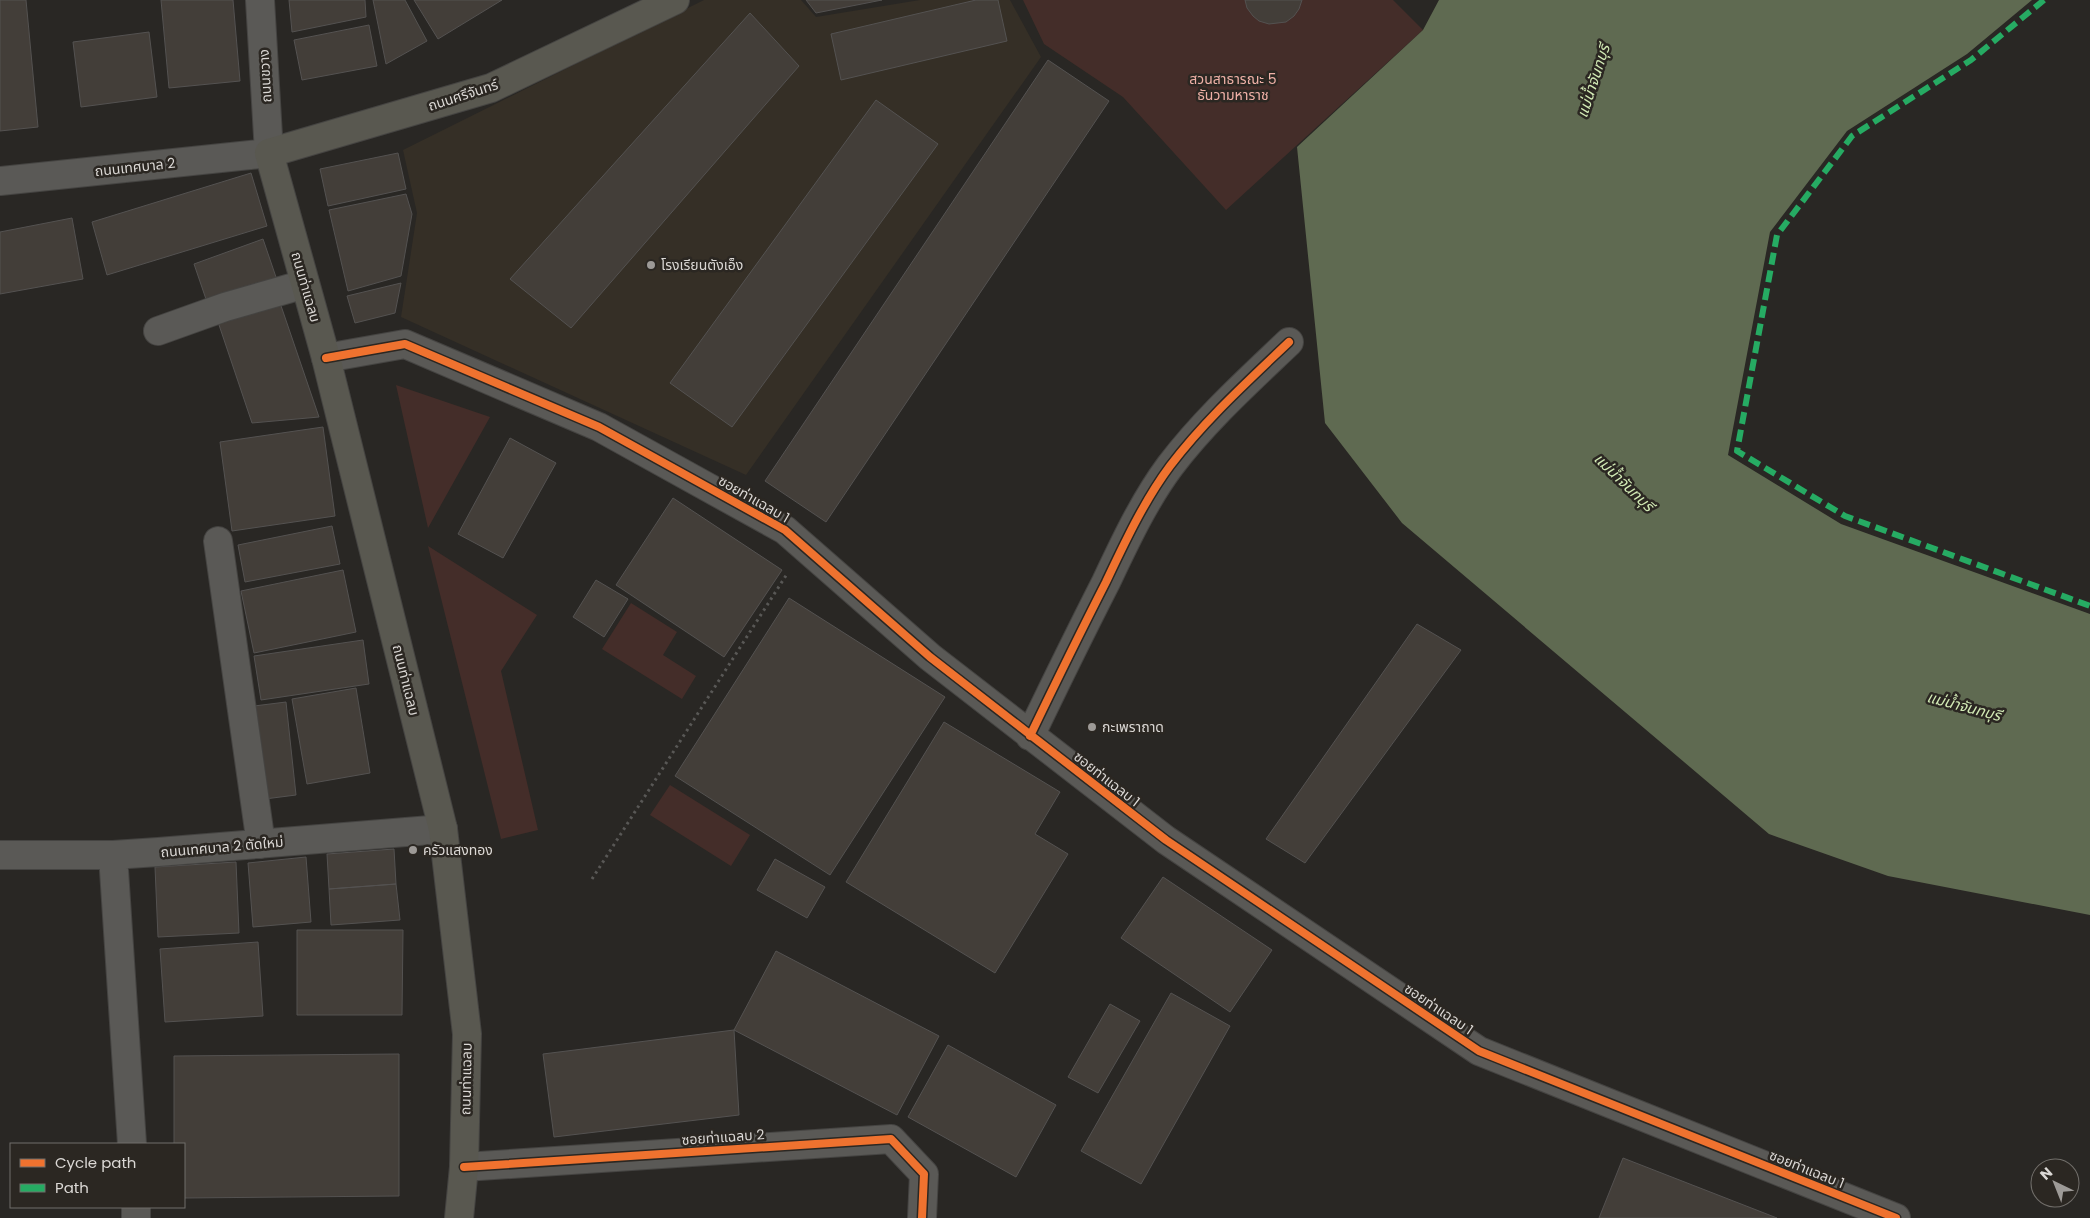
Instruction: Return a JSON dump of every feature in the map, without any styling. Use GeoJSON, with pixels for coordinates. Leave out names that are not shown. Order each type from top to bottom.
{"type":"FeatureCollection","features":[{"type":"Feature","properties":{"kind":"main road","name":"ถนนศรีจันทร์"},"geometry":{"type":"LineString","coordinates":[[269,153],[491,88],[675,0]]}},
{"type":"Feature","properties":{"kind":"main road","name":"ถนนท่าแฉลบ"},"geometry":{"type":"LineString","coordinates":[[269,153],[326,358],[443,829],[467,1034],[464,1167],[459,1218]]}},
{"type":"Feature","properties":{"kind":"street","name":"ถนนขวาง"},"geometry":{"type":"LineString","coordinates":[[260,0],[269,153]]}},
{"type":"Feature","properties":{"kind":"street","name":"ถนนเทศบาล 2"},"geometry":{"type":"LineString","coordinates":[[0,181],[269,153]]}},
{"type":"Feature","properties":{"kind":"street"},"geometry":{"type":"LineString","coordinates":[[158,332],[225,307],[305,284]]}},
{"type":"Feature","properties":{"kind":"street"},"geometry":{"type":"LineString","coordinates":[[1030,736],[1131,530],[1150,496],[1194,437],[1224,404],[1289,342]]}},
{"type":"Feature","properties":{"kind":"street","name":"ซอยท่าแฉลบ 1"},"geometry":{"type":"LineString","coordinates":[[326,358],[405,344],[599,427],[785,530],[930,657],[1166,840],[1478,1051],[1896,1218]]}},
{"type":"Feature","properties":{"kind":"street"},"geometry":{"type":"LineString","coordinates":[[218,540],[261,844]]}},
{"type":"Feature","properties":{"kind":"street","name":"ถนนเทศบาล 2 ตัดใหม่"},"geometry":{"type":"LineString","coordinates":[[0,855],[113,855],[443,829]]}},
{"type":"Feature","properties":{"kind":"street"},"geometry":{"type":"LineString","coordinates":[[113,855],[132,1143]]}},
{"type":"Feature","properties":{"kind":"street","name":"ซอยท่าแฉลบ 2"},"geometry":{"type":"LineString","coordinates":[[464,1167],[891,1139],[924,1174],[922,1218]]}},
{"type":"Feature","properties":{"kind":"path"},"geometry":{"type":"LineString","coordinates":[[592,879],[804,546]]}},
{"type":"Feature","properties":{"kind":"shaded area","name":"โรงเรียนตังเอ็ง"},"geometry":{"type":"Polygon","coordinates":[[[704,0],[801,0],[816,17],[920,0],[1010,0],[1041,57],[746,475],[401,317],[417,213],[403,150],[704,0]]]}},
{"type":"Feature","properties":{"kind":"green space","name":"สวนสาธารณะ 5 ธันวามหาราช"},"geometry":{"type":"Polygon","coordinates":[[[1023,0],[1393,0],[1423,30],[1226,210],[1123,97],[1044,44],[1023,0]]]}},
{"type":"Feature","properties":{"kind":"green space"},"geometry":{"type":"Polygon","coordinates":[[[396,385],[490,417],[428,528],[396,385]]]}},
{"type":"Feature","properties":{"kind":"green space"},"geometry":{"type":"Polygon","coordinates":[[[428,546],[537,615],[501,671],[538,830],[501,839],[428,546]]]}},
{"type":"Feature","properties":{"kind":"green space"},"geometry":{"type":"Polygon","coordinates":[[[631,603],[677,632],[663,655],[696,676],[682,699],[602,649],[631,603]]]}},
{"type":"Feature","properties":{"kind":"green space"},"geometry":{"type":"Polygon","coordinates":[[[670,785],[750,835],[731,866],[650,815],[670,785]]]}},
{"type":"Feature","properties":{"kind":"water","name":"แม่น้ำจันทบุรี"},"geometry":{"type":"Polygon","coordinates":[[[1439,0],[2032,0],[1967,54],[1847,131],[1770,232],[1728,455],[1841,524],[2090,614],[2090,915],[1888,876],[1769,834],[1402,523],[1325,423],[1297,147],[1423,30],[1439,0]]]}},
{"type":"Feature","properties":{"kind":"building"},"geometry":{"type":"Polygon","coordinates":[[[0,0],[26,0],[38,127],[0,131],[0,0]]]}},
{"type":"Feature","properties":{"kind":"building"},"geometry":{"type":"Polygon","coordinates":[[[161,0],[233,0],[240,81],[169,88],[161,0]]]}},
{"type":"Feature","properties":{"kind":"building"},"geometry":{"type":"Polygon","coordinates":[[[289,0],[365,0],[366,17],[292,32],[289,0]]]}},
{"type":"Feature","properties":{"kind":"building"},"geometry":{"type":"Polygon","coordinates":[[[373,0],[405,0],[427,41],[386,64],[373,0]]]}},
{"type":"Feature","properties":{"kind":"building"},"geometry":{"type":"Polygon","coordinates":[[[414,0],[502,0],[438,39],[414,0]]]}},
{"type":"Feature","properties":{"kind":"building"},"geometry":{"type":"Polygon","coordinates":[[[806,0],[882,0],[816,13],[806,0]]]}},
{"type":"Feature","properties":{"kind":"building"},"geometry":{"type":"Polygon","coordinates":[[[976,0],[998,0],[1007,41],[841,80],[831,34],[976,0]]]}},
{"type":"Feature","properties":{"kind":"building"},"geometry":{"type":"Polygon","coordinates":[[[1245,0],[1302,0],[1294,16],[1286,22],[1269,24],[1259,21],[1253,16],[1247,8],[1245,0]]]}},
{"type":"Feature","properties":{"kind":"building"},"geometry":{"type":"Polygon","coordinates":[[[750,13],[799,66],[571,328],[510,279],[750,13]]]}},
{"type":"Feature","properties":{"kind":"building"},"geometry":{"type":"Polygon","coordinates":[[[369,25],[377,66],[302,80],[294,40],[369,25]]]}},
{"type":"Feature","properties":{"kind":"building"},"geometry":{"type":"Polygon","coordinates":[[[149,32],[157,97],[81,107],[73,42],[149,32]]]}},
{"type":"Feature","properties":{"kind":"building"},"geometry":{"type":"Polygon","coordinates":[[[1048,60],[1109,101],[826,522],[765,481],[1048,60]]]}},
{"type":"Feature","properties":{"kind":"building"},"geometry":{"type":"Polygon","coordinates":[[[876,100],[938,144],[732,427],[670,383],[876,100]]]}},
{"type":"Feature","properties":{"kind":"building"},"geometry":{"type":"Polygon","coordinates":[[[398,153],[406,189],[328,206],[320,169],[398,153]]]}},
{"type":"Feature","properties":{"kind":"building"},"geometry":{"type":"Polygon","coordinates":[[[251,173],[267,226],[107,275],[92,222],[251,173]]]}},
{"type":"Feature","properties":{"kind":"building"},"geometry":{"type":"Polygon","coordinates":[[[406,194],[412,214],[401,276],[348,291],[329,210],[406,194]]]}},
{"type":"Feature","properties":{"kind":"building"},"geometry":{"type":"Polygon","coordinates":[[[72,218],[83,279],[0,294],[0,232],[72,218]]]}},
{"type":"Feature","properties":{"kind":"building"},"geometry":{"type":"Polygon","coordinates":[[[263,239],[278,283],[209,308],[194,264],[263,239]]]}},
{"type":"Feature","properties":{"kind":"building"},"geometry":{"type":"Polygon","coordinates":[[[401,283],[395,313],[355,323],[347,296],[401,283]]]}},
{"type":"Feature","properties":{"kind":"building"},"geometry":{"type":"Polygon","coordinates":[[[277,294],[319,417],[252,423],[216,316],[277,294]]]}},
{"type":"Feature","properties":{"kind":"building"},"geometry":{"type":"Polygon","coordinates":[[[323,427],[335,516],[232,531],[220,442],[323,427]]]}},
{"type":"Feature","properties":{"kind":"building"},"geometry":{"type":"Polygon","coordinates":[[[510,438],[556,463],[503,558],[458,534],[510,438]]]}},
{"type":"Feature","properties":{"kind":"building"},"geometry":{"type":"Polygon","coordinates":[[[673,498],[782,570],[724,657],[616,585],[673,498]]]}},
{"type":"Feature","properties":{"kind":"building"},"geometry":{"type":"Polygon","coordinates":[[[332,526],[340,564],[245,582],[238,545],[332,526]]]}},
{"type":"Feature","properties":{"kind":"building"},"geometry":{"type":"Polygon","coordinates":[[[343,570],[356,632],[254,653],[241,591],[343,570]]]}},
{"type":"Feature","properties":{"kind":"building"},"geometry":{"type":"Polygon","coordinates":[[[596,580],[628,599],[604,637],[573,617],[596,580]]]}},
{"type":"Feature","properties":{"kind":"building"},"geometry":{"type":"Polygon","coordinates":[[[789,598],[945,697],[830,875],[675,776],[789,598]]]}},
{"type":"Feature","properties":{"kind":"building"},"geometry":{"type":"Polygon","coordinates":[[[1417,624],[1461,650],[1305,863],[1266,839],[1417,624]]]}},
{"type":"Feature","properties":{"kind":"building"},"geometry":{"type":"Polygon","coordinates":[[[363,640],[369,684],[261,700],[254,656],[363,640]]]}},
{"type":"Feature","properties":{"kind":"building"},"geometry":{"type":"Polygon","coordinates":[[[356,688],[370,773],[307,784],[292,699],[356,688]]]}},
{"type":"Feature","properties":{"kind":"building"},"geometry":{"type":"Polygon","coordinates":[[[286,702],[296,795],[257,800],[246,707],[286,702]]]}},
{"type":"Feature","properties":{"kind":"building"},"geometry":{"type":"Polygon","coordinates":[[[944,722],[1060,792],[1035,834],[1068,854],[995,973],[846,882],[944,722]]]}},
{"type":"Feature","properties":{"kind":"building"},"geometry":{"type":"Polygon","coordinates":[[[394,849],[396,884],[329,889],[327,854],[394,849]]]}},
{"type":"Feature","properties":{"kind":"building"},"geometry":{"type":"Polygon","coordinates":[[[306,857],[311,922],[253,927],[248,863],[306,857]]]}},
{"type":"Feature","properties":{"kind":"building"},"geometry":{"type":"Polygon","coordinates":[[[775,859],[825,887],[807,918],[757,890],[775,859]]]}},
{"type":"Feature","properties":{"kind":"building"},"geometry":{"type":"Polygon","coordinates":[[[236,862],[239,933],[158,937],[155,867],[236,862]]]}},
{"type":"Feature","properties":{"kind":"building"},"geometry":{"type":"Polygon","coordinates":[[[1163,877],[1272,950],[1230,1012],[1121,938],[1163,877]]]}},
{"type":"Feature","properties":{"kind":"building"},"geometry":{"type":"Polygon","coordinates":[[[396,884],[400,920],[331,925],[329,889],[396,884]]]}},
{"type":"Feature","properties":{"kind":"building"},"geometry":{"type":"Polygon","coordinates":[[[297,930],[403,930],[402,1015],[297,1015],[297,930]]]}},
{"type":"Feature","properties":{"kind":"building"},"geometry":{"type":"Polygon","coordinates":[[[258,942],[263,1016],[165,1022],[160,949],[258,942]]]}},
{"type":"Feature","properties":{"kind":"building"},"geometry":{"type":"Polygon","coordinates":[[[776,951],[939,1036],[897,1115],[734,1030],[776,951]]]}},
{"type":"Feature","properties":{"kind":"building"},"geometry":{"type":"Polygon","coordinates":[[[1171,993],[1230,1026],[1141,1184],[1081,1151],[1171,993]]]}},
{"type":"Feature","properties":{"kind":"building"},"geometry":{"type":"Polygon","coordinates":[[[1110,1004],[1140,1021],[1098,1093],[1068,1077],[1110,1004]]]}},
{"type":"Feature","properties":{"kind":"building"},"geometry":{"type":"Polygon","coordinates":[[[734,1030],[739,1115],[554,1137],[543,1054],[734,1030]]]}},
{"type":"Feature","properties":{"kind":"building"},"geometry":{"type":"Polygon","coordinates":[[[948,1045],[1056,1105],[1016,1177],[908,1117],[948,1045]]]}},
{"type":"Feature","properties":{"kind":"building"},"geometry":{"type":"Polygon","coordinates":[[[399,1054],[399,1196],[185,1198],[185,1143],[174,1143],[174,1056],[399,1054]]]}},
{"type":"Feature","properties":{"kind":"building"},"geometry":{"type":"Polygon","coordinates":[[[1623,1158],[1777,1218],[1599,1218],[1623,1158]]]}},
{"type":"Feature","properties":{"kind":"marked path"},"geometry":{"type":"LineString","coordinates":[[2044,0],[1971,60],[1852,136],[1777,235],[1737,451],[1845,516],[2090,606]]}},
{"type":"Feature","properties":{"kind":"cycle path"},"geometry":{"type":"LineString","coordinates":[[1030,736],[1128,537],[1161,479],[1183,449],[1212,417],[1289,342]]}},
{"type":"Feature","properties":{"kind":"cycle path"},"geometry":{"type":"LineString","coordinates":[[326,358],[405,344],[599,427],[785,530],[930,657],[1166,840],[1479,1051],[1896,1218]]}},
{"type":"Feature","properties":{"kind":"cycle path"},"geometry":{"type":"LineString","coordinates":[[464,1167],[891,1139],[924,1174],[922,1218]]}},
{"type":"Feature","properties":{"kind":"place","name":"โรงเรียนตังเอ็ง"},"geometry":{"type":"Point","coordinates":[651,265]}},
{"type":"Feature","properties":{"kind":"place","name":"กะเพราถาด"},"geometry":{"type":"Point","coordinates":[1092,727]}},
{"type":"Feature","properties":{"kind":"place","name":"ครัวแสงทอง"},"geometry":{"type":"Point","coordinates":[413,850]}}]}
